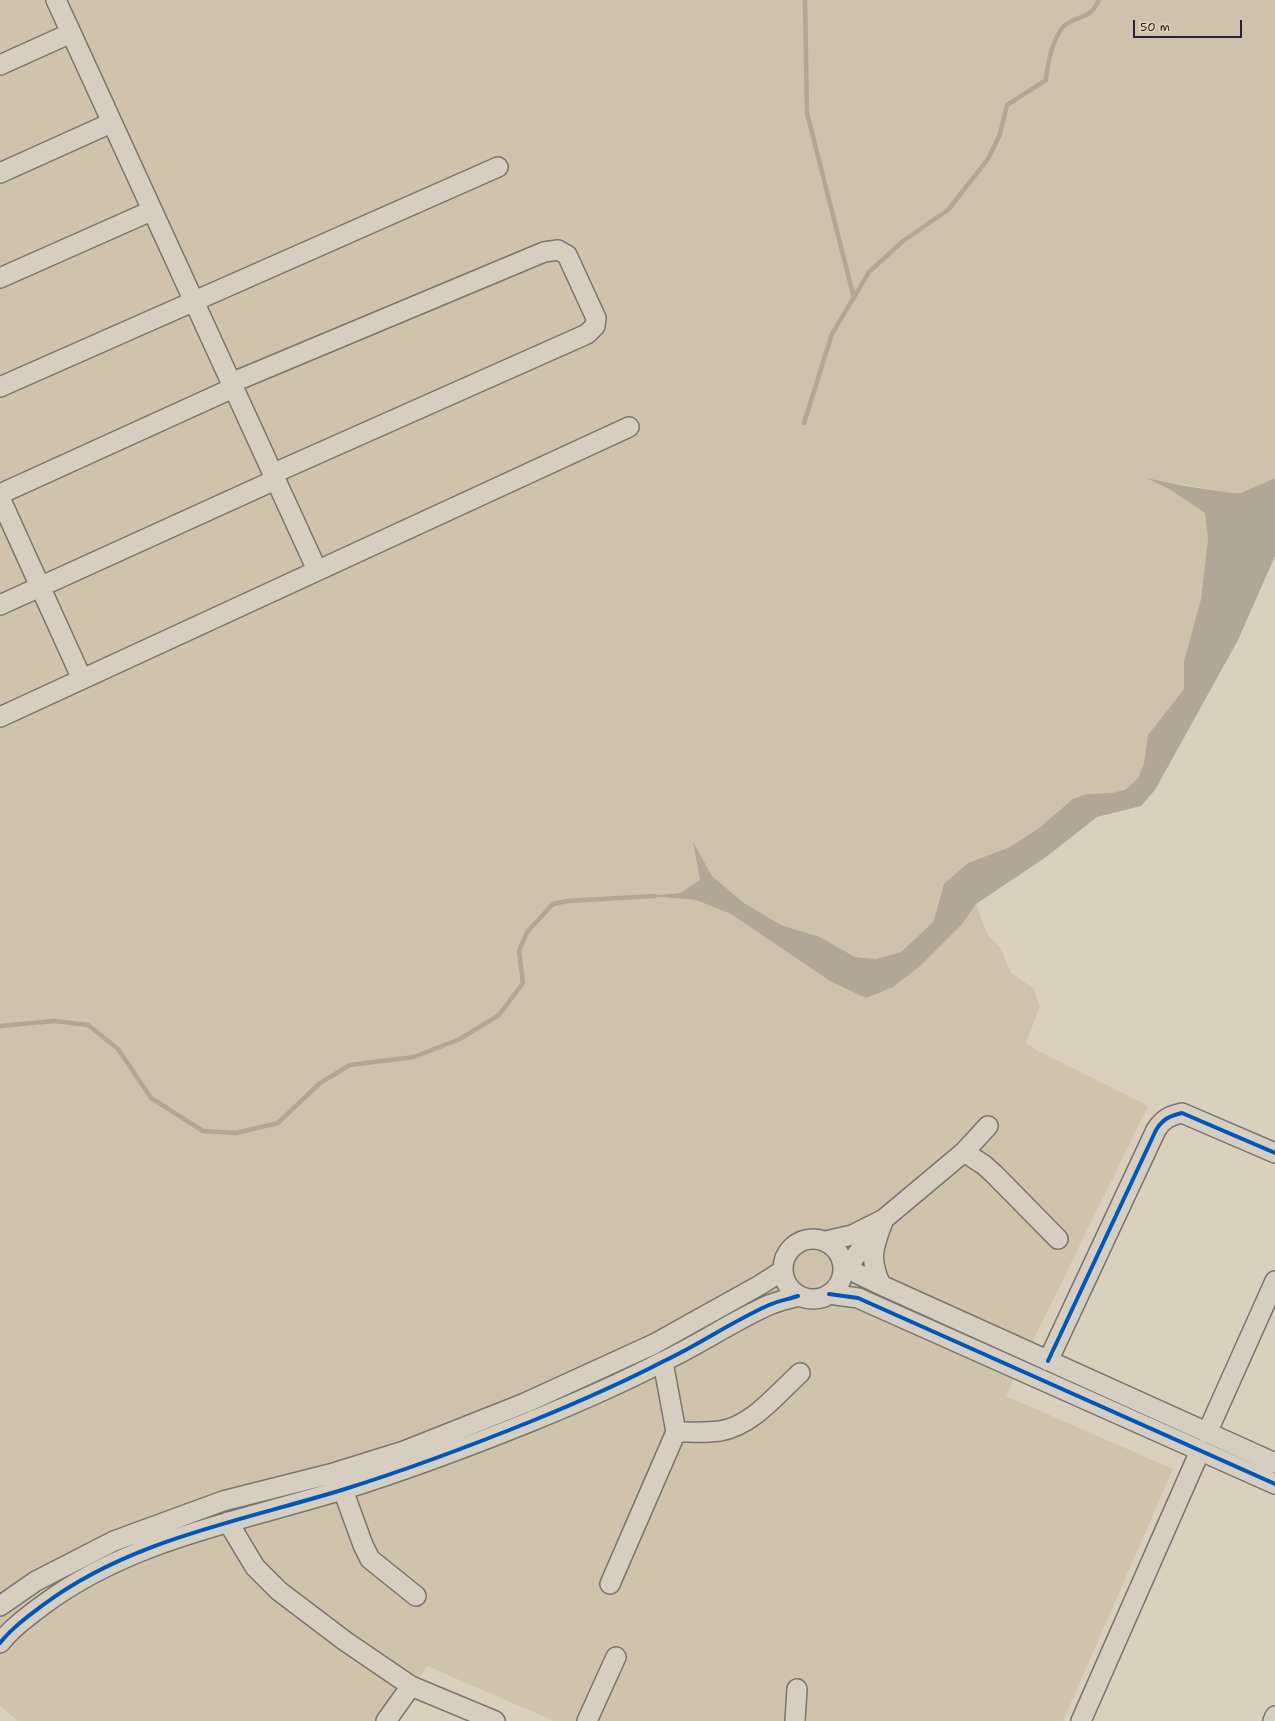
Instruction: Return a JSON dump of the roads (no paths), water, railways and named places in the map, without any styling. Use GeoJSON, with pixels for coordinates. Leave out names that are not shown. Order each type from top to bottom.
{"type":"FeatureCollection","features":[{"type":"Feature","properties":{"kind":"street"},"geometry":{"type":"LineString","coordinates":[[56,0],[273,477],[318,570]]}},
{"type":"Feature","properties":{"kind":"street"},"geometry":{"type":"LineString","coordinates":[[0,64],[71,33]]}},
{"type":"Feature","properties":{"kind":"street"},"geometry":{"type":"LineString","coordinates":[[0,173],[111,123]]}},
{"type":"Feature","properties":{"kind":"street"},"geometry":{"type":"LineString","coordinates":[[0,387],[193,300],[498,167]]}},
{"type":"Feature","properties":{"kind":"street"},"geometry":{"type":"LineString","coordinates":[[0,278],[152,211]]}},
{"type":"Feature","properties":{"kind":"street"},"geometry":{"type":"LineString","coordinates":[[0,494],[232,385],[544,252],[558,250],[567,255],[596,318],[595,326],[587,334],[273,477],[0,605]]}},
{"type":"Feature","properties":{"kind":"street"},"geometry":{"type":"LineString","coordinates":[[0,717],[629,427]]}},
{"type":"Feature","properties":{"kind":"street"},"geometry":{"type":"LineString","coordinates":[[0,498],[82,679]]}},
{"type":"Feature","properties":{"kind":"street"},"geometry":{"type":"LineString","coordinates":[[1048,1361],[1156,1130],[1163,1120],[1171,1115],[1182,1113],[1275,1153]]}},
{"type":"Feature","properties":{"kind":"street"},"geometry":{"type":"LineString","coordinates":[[829,1294],[841,1281],[845,1264],[884,1219],[964,1152],[988,1126]]}},
{"type":"Feature","properties":{"kind":"street"},"geometry":{"type":"LineString","coordinates":[[964,1152],[984,1165],[1058,1239]]}},
{"type":"Feature","properties":{"kind":"street"},"geometry":{"type":"LineString","coordinates":[[884,1219],[852,1235],[826,1241],[807,1239],[795,1244],[787,1253],[782,1271],[789,1288],[798,1296],[810,1299],[829,1294],[858,1298],[1275,1484]]}},
{"type":"Feature","properties":{"kind":"street"},"geometry":{"type":"LineString","coordinates":[[881,1285],[875,1272],[872,1258],[876,1240],[884,1219]]}},
{"type":"Feature","properties":{"kind":"street"},"geometry":{"type":"LineString","coordinates":[[826,1241],[836,1248],[845,1264],[858,1274],[1275,1463]]}},
{"type":"Feature","properties":{"kind":"street"},"geometry":{"type":"LineString","coordinates":[[0,1606],[36,1581],[114,1541],[223,1501],[330,1474],[404,1452],[525,1403],[654,1344],[760,1285],[782,1271]]}},
{"type":"Feature","properties":{"kind":"street"},"geometry":{"type":"LineString","coordinates":[[1207,1433],[1275,1281]]}},
{"type":"Feature","properties":{"kind":"street"},"geometry":{"type":"LineString","coordinates":[[0,1643],[11,1630],[82,1579],[158,1545],[228,1522],[343,1490],[409,1469],[533,1420],[663,1362],[770,1304],[798,1296]]}},
{"type":"Feature","properties":{"kind":"street"},"geometry":{"type":"LineString","coordinates":[[610,1584],[676,1432],[663,1362]]}},
{"type":"Feature","properties":{"kind":"street"},"geometry":{"type":"LineString","coordinates":[[676,1432],[720,1431],[739,1425],[757,1413],[800,1373]]}},
{"type":"Feature","properties":{"kind":"street"},"geometry":{"type":"LineString","coordinates":[[1081,1721],[1200,1451]]}},
{"type":"Feature","properties":{"kind":"street"},"geometry":{"type":"LineString","coordinates":[[343,1490],[363,1546],[370,1559],[416,1596]]}},
{"type":"Feature","properties":{"kind":"street"},"geometry":{"type":"LineString","coordinates":[[228,1522],[254,1567],[279,1591],[345,1641],[411,1686],[495,1721]]}},
{"type":"Feature","properties":{"kind":"street"},"geometry":{"type":"LineString","coordinates":[[587,1721],[616,1658]]}},
{"type":"Feature","properties":{"kind":"street"},"geometry":{"type":"LineString","coordinates":[[386,1721],[411,1686]]}},
{"type":"Feature","properties":{"kind":"street"},"geometry":{"type":"LineString","coordinates":[[795,1721],[797,1689]]}},
{"type":"Feature","properties":{"kind":"street"},"geometry":{"type":"LineString","coordinates":[[1273,1721],[1275,1716]]}},
{"type":"Feature","properties":{"kind":"waterway"},"geometry":{"type":"LineString","coordinates":[[805,0],[807,113],[854,298]]}},
{"type":"Feature","properties":{"kind":"waterway"},"geometry":{"type":"LineString","coordinates":[[804,423],[832,334],[869,272],[903,241],[948,210],[988,159],[1000,134],[1007,105],[1046,80],[1051,52],[1059,32],[1068,23],[1091,12],[1099,0]]}},
{"type":"Feature","properties":{"kind":"waterway"},"geometry":{"type":"LineString","coordinates":[[0,1026],[54,1021],[88,1025],[118,1049],[151,1098],[203,1131],[236,1133],[278,1123],[320,1083],[350,1065],[414,1057],[460,1039],[499,1015],[523,983],[519,951],[527,932],[553,904],[567,901],[655,896]]}}]}
